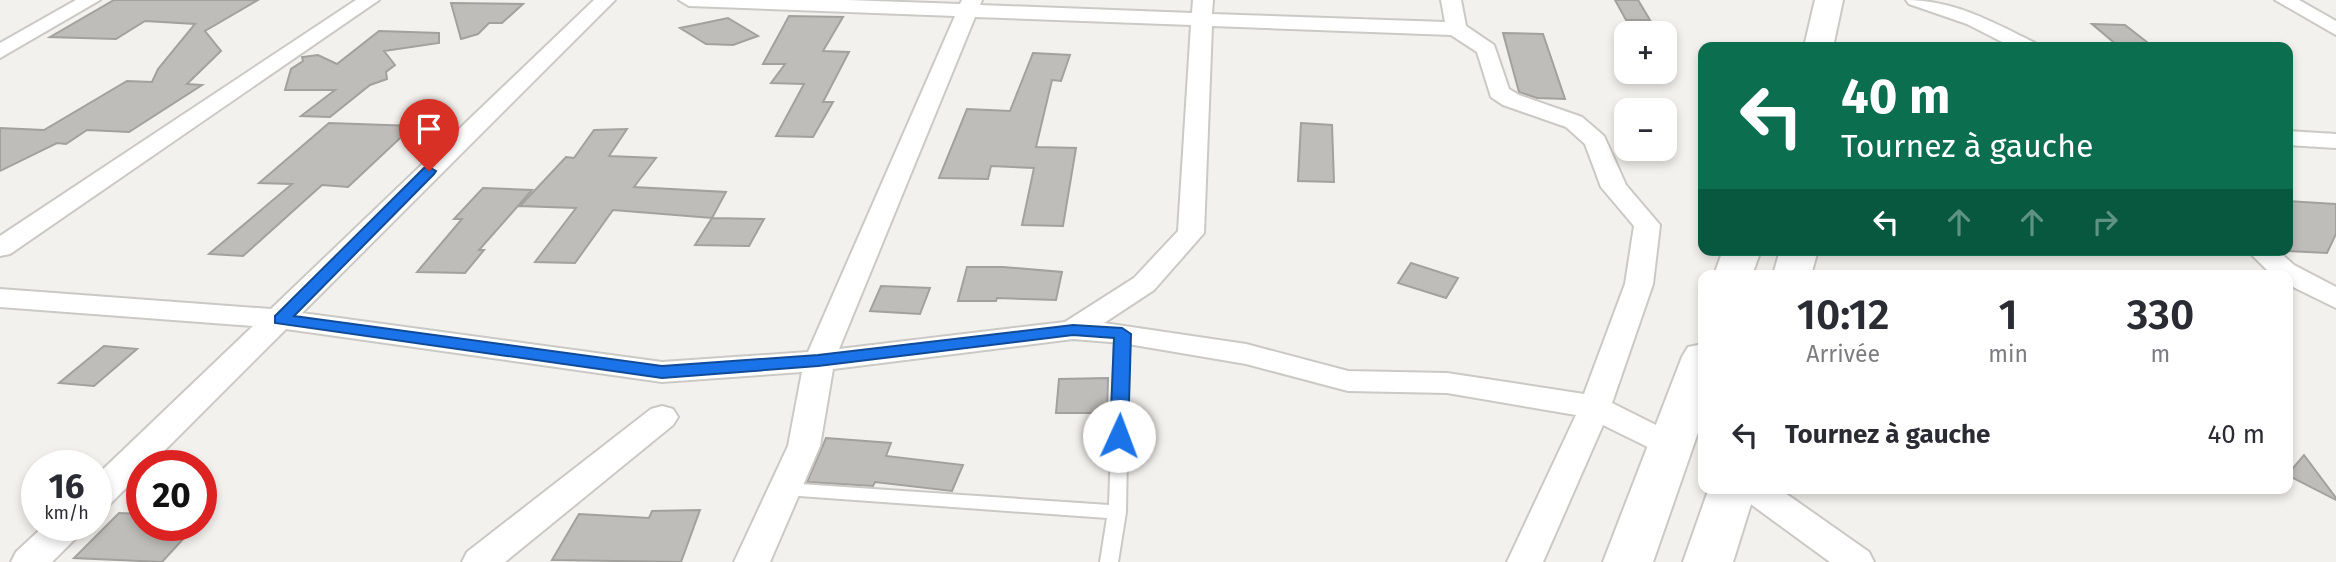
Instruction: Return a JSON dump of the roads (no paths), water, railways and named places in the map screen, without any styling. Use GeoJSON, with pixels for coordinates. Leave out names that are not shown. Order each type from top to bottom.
{"type":"FeatureCollection","features":[{"type":"Feature","properties":{"kind":"main road"},"geometry":{"type":"LineString","coordinates":[[1820,42],[1829,0]]}},
{"type":"Feature","properties":{"kind":"main road"},"geometry":{"type":"LineString","coordinates":[[1628,562],[1698,370]]}},
{"type":"Feature","properties":{"kind":"main road"},"geometry":{"type":"LineString","coordinates":[[1708,562],[1731,494]]}},
{"type":"Feature","properties":{"kind":"street"},"geometry":{"type":"LineString","coordinates":[[0,52],[90,0]]}},
{"type":"Feature","properties":{"kind":"street"},"geometry":{"type":"LineString","coordinates":[[0,248],[369,0]]}},
{"type":"Feature","properties":{"kind":"street"},"geometry":{"type":"LineString","coordinates":[[112,482],[605,0]]}},
{"type":"Feature","properties":{"kind":"street"},"geometry":{"type":"LineString","coordinates":[[689,0],[1202,9],[1456,29],[1487,49],[1499,92],[1511,100],[1574,122],[1596,141],[1614,187],[1647,225],[1639,284],[1595,407],[1525,562]]}},
{"type":"Feature","properties":{"kind":"street"},"geometry":{"type":"LineString","coordinates":[[1451,0],[1456,29]]}},
{"type":"Feature","properties":{"kind":"street"},"geometry":{"type":"LineString","coordinates":[[1916,0],[1974,20],[2018,42]]}},
{"type":"Feature","properties":{"kind":"street"},"geometry":{"type":"LineString","coordinates":[[2285,0],[2336,29]]}},
{"type":"Feature","properties":{"kind":"street"},"geometry":{"type":"LineString","coordinates":[[752,562],[804,446],[818,361],[970,6]]}},
{"type":"Feature","properties":{"kind":"street"},"geometry":{"type":"LineString","coordinates":[[1073,330],[1144,284],[1191,233],[1202,9]]}},
{"type":"Feature","properties":{"kind":"street"},"geometry":{"type":"LineString","coordinates":[[2293,138],[2336,141]]}},
{"type":"Feature","properties":{"kind":"street"},"geometry":{"type":"LineString","coordinates":[[2267,256],[2283,270]]}},
{"type":"Feature","properties":{"kind":"street"},"geometry":{"type":"LineString","coordinates":[[2293,276],[2336,299]]}},
{"type":"Feature","properties":{"kind":"street"},"geometry":{"type":"LineString","coordinates":[[0,298],[281,319],[662,372],[818,361],[1073,330],[1122,334],[1246,354],[1348,381],[1447,383],[1595,407],[1670,446]]}},
{"type":"Feature","properties":{"kind":"street"},"geometry":{"type":"LineString","coordinates":[[480,562],[662,417]]}},
{"type":"Feature","properties":{"kind":"street"},"geometry":{"type":"LineString","coordinates":[[1761,494],[1856,562]]}},
{"type":"Feature","properties":{"kind":"street"},"geometry":{"type":"LineString","coordinates":[[29,562],[51,541]]}},
{"type":"Feature","properties":{"kind":"lane"},"geometry":{"type":"LineString","coordinates":[[1109,562],[1116,512],[1122,334]]}},
{"type":"Feature","properties":{"kind":"lane"},"geometry":{"type":"LineString","coordinates":[[785,489],[1116,512]]}}]}
